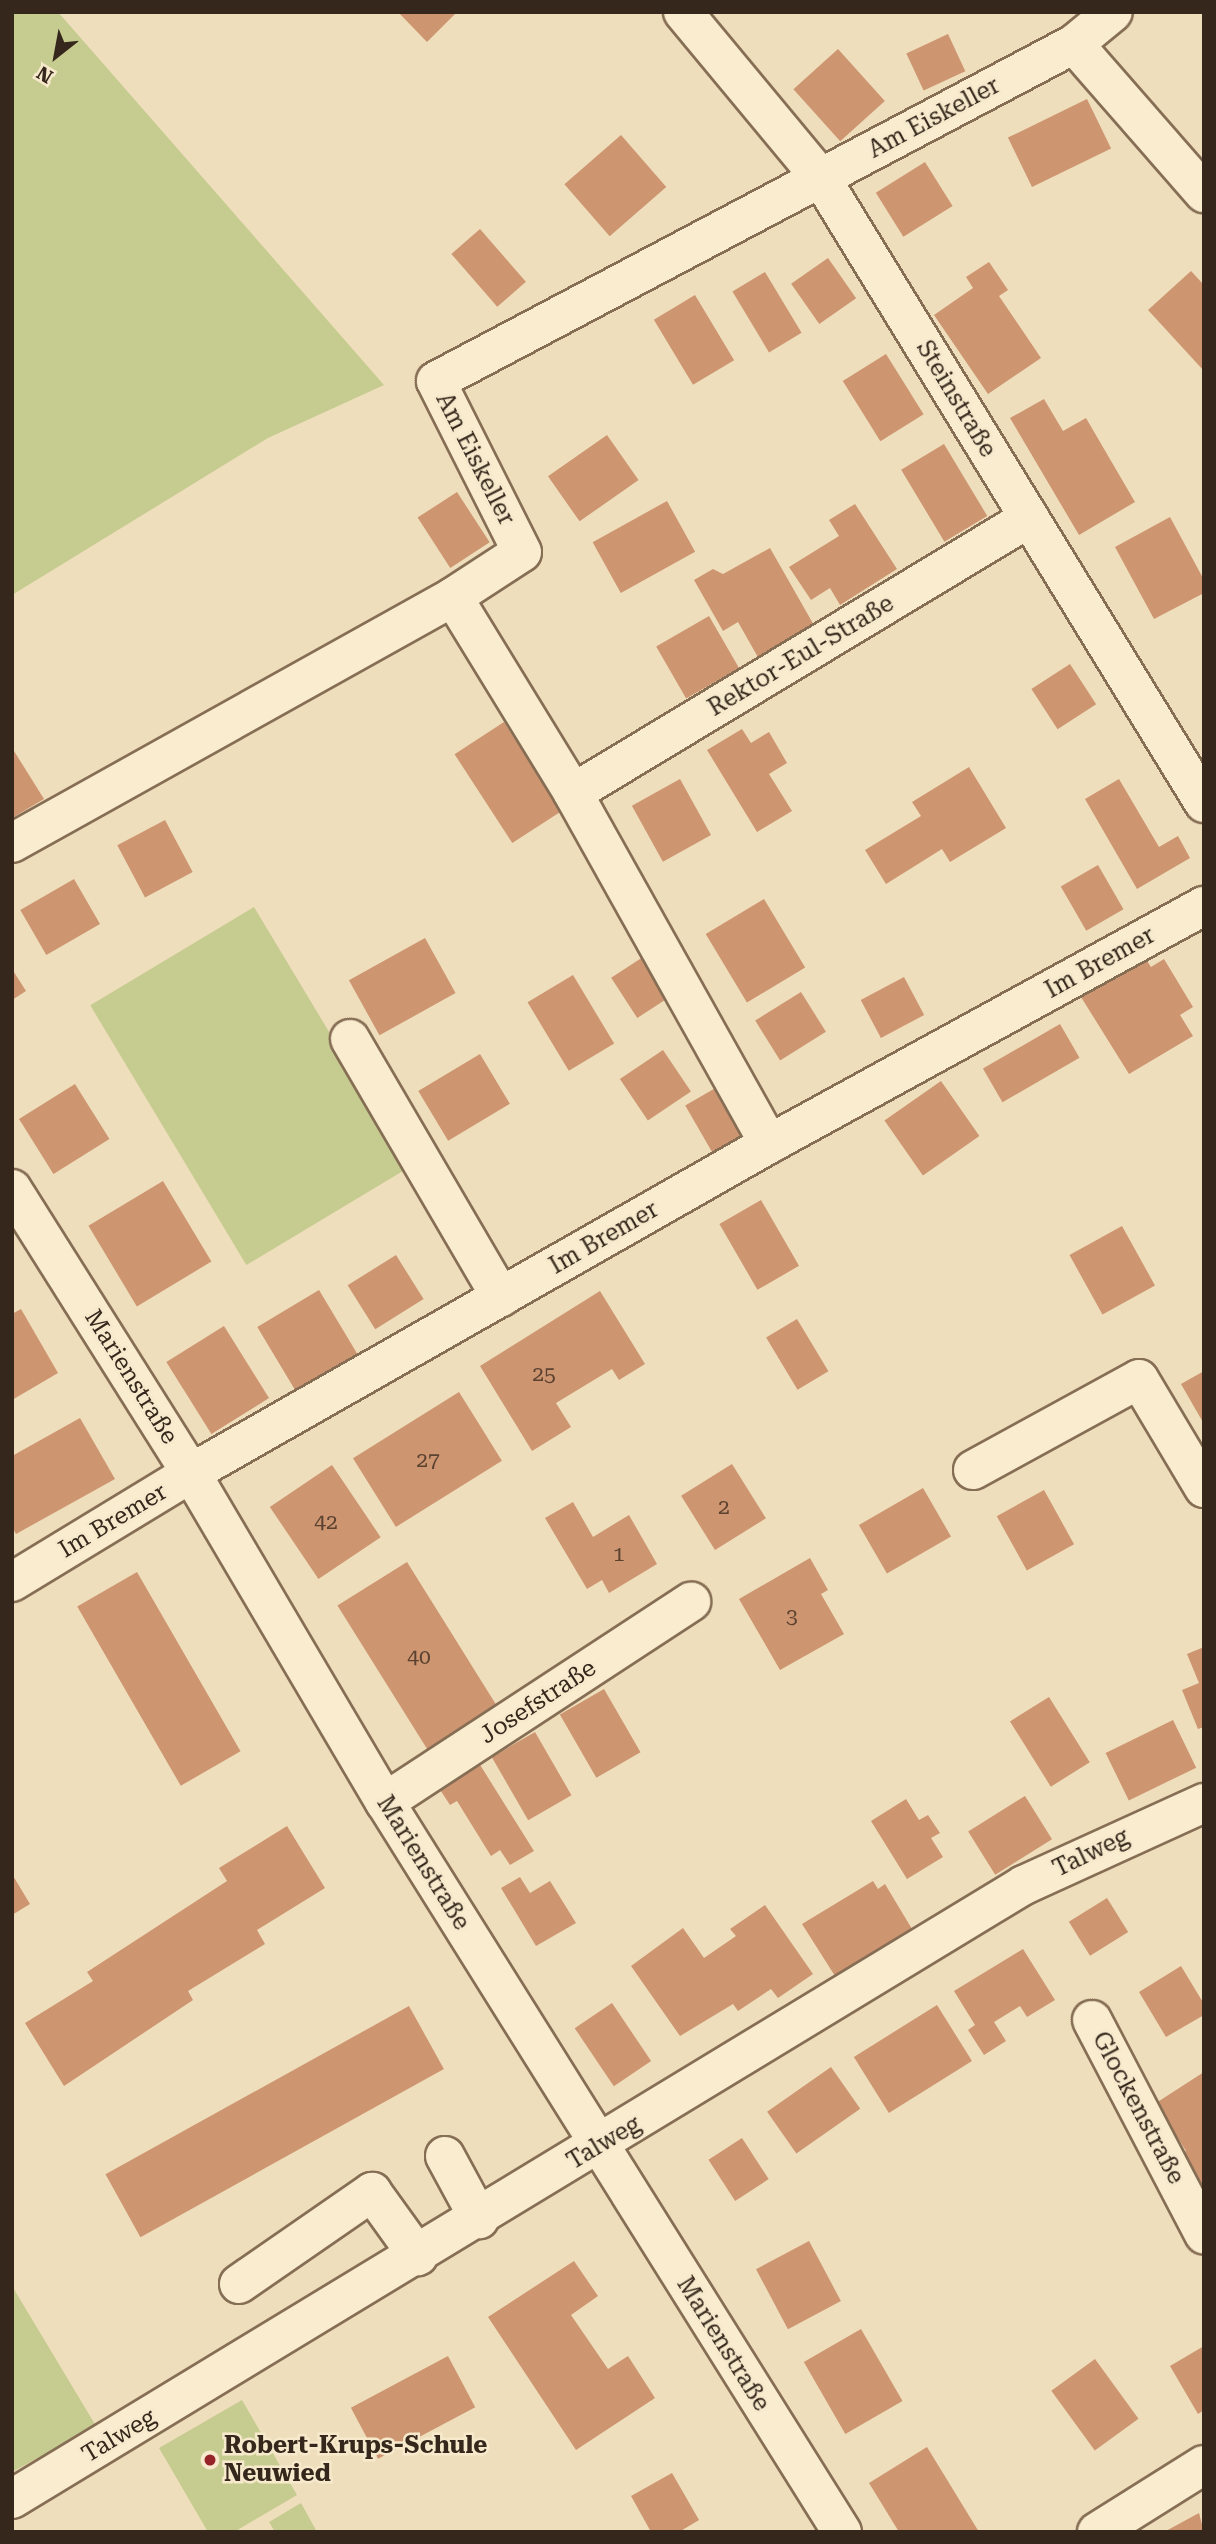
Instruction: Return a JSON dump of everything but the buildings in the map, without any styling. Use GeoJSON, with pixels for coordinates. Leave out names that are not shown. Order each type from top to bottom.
{"type":"FeatureCollection","features":[{"type":"Feature","properties":{"kind":"street","name":"Steinstraße"},"geometry":{"type":"LineString","coordinates":[[683,12],[821,178],[1204,803]]}},
{"type":"Feature","properties":{"kind":"street","name":"Am Eiskeller"},"geometry":{"type":"LineString","coordinates":[[12,843],[453,597],[522,552],[436,382],[1073,44],[1113,12]]}},
{"type":"Feature","properties":{"kind":"street"},"geometry":{"type":"LineString","coordinates":[[1073,44],[1204,193]]}},
{"type":"Feature","properties":{"kind":"street","name":"Rektor-Eul-Straße"},"geometry":{"type":"LineString","coordinates":[[573,793],[1029,519]]}},
{"type":"Feature","properties":{"kind":"street"},"geometry":{"type":"LineString","coordinates":[[453,597],[573,793],[769,1144]]}},
{"type":"Feature","properties":{"kind":"street","name":"Im Bremer"},"geometry":{"type":"LineString","coordinates":[[12,1582],[191,1473],[769,1144],[1204,906]]}},
{"type":"Feature","properties":{"kind":"street"},"geometry":{"type":"LineString","coordinates":[[350,1039],[501,1297]]}},
{"type":"Feature","properties":{"kind":"street","name":"Marienstraße"},"geometry":{"type":"LineString","coordinates":[[12,1189],[191,1473],[385,1802],[842,2532]]}},
{"type":"Feature","properties":{"kind":"street"},"geometry":{"type":"LineString","coordinates":[[973,1470],[1139,1379],[1204,1488]]}},
{"type":"Feature","properties":{"kind":"street","name":"Josefstraße"},"geometry":{"type":"LineString","coordinates":[[385,1802],[691,1602]]}},
{"type":"Feature","properties":{"kind":"street","name":"Talweg"},"geometry":{"type":"LineString","coordinates":[[12,2499],[599,2147],[1024,1885],[1204,1803]]}},
{"type":"Feature","properties":{"kind":"street","name":"Glockenstraße"},"geometry":{"type":"LineString","coordinates":[[1092,2020],[1204,2234]]}},
{"type":"Feature","properties":{"kind":"street"},"geometry":{"type":"LineString","coordinates":[[445,2156],[479,2219]]}},
{"type":"Feature","properties":{"kind":"street"},"geometry":{"type":"LineString","coordinates":[[239,2284],[372,2192],[418,2256]]}},
{"type":"Feature","properties":{"kind":"street"},"geometry":{"type":"LineString","coordinates":[[1097,2532],[1204,2465]]}},
{"type":"Feature","properties":{"kind":"green space"},"geometry":{"type":"Polygon","coordinates":[[[12,12],[58,12],[384,385],[268,438],[12,595],[12,12]]]}},
{"type":"Feature","properties":{"kind":"green space"},"geometry":{"type":"Polygon","coordinates":[[[254,907],[410,1167],[246,1265],[90,1005],[254,907]]]}},
{"type":"Feature","properties":{"kind":"green space"},"geometry":{"type":"Polygon","coordinates":[[[12,2286],[96,2426],[12,2472],[12,2286]]]}},
{"type":"Feature","properties":{"kind":"green space"},"geometry":{"type":"Polygon","coordinates":[[[242,2400],[297,2495],[234,2532],[208,2532],[159,2448],[242,2400]]]}},
{"type":"Feature","properties":{"kind":"green space"},"geometry":{"type":"Polygon","coordinates":[[[301,2503],[317,2532],[275,2532],[269,2522],[301,2503]]]}},
{"type":"Feature","properties":{"kind":"place","name":"Robert-Krups-Schule Neuwied"},"geometry":{"type":"Point","coordinates":[210,2460]}}]}
